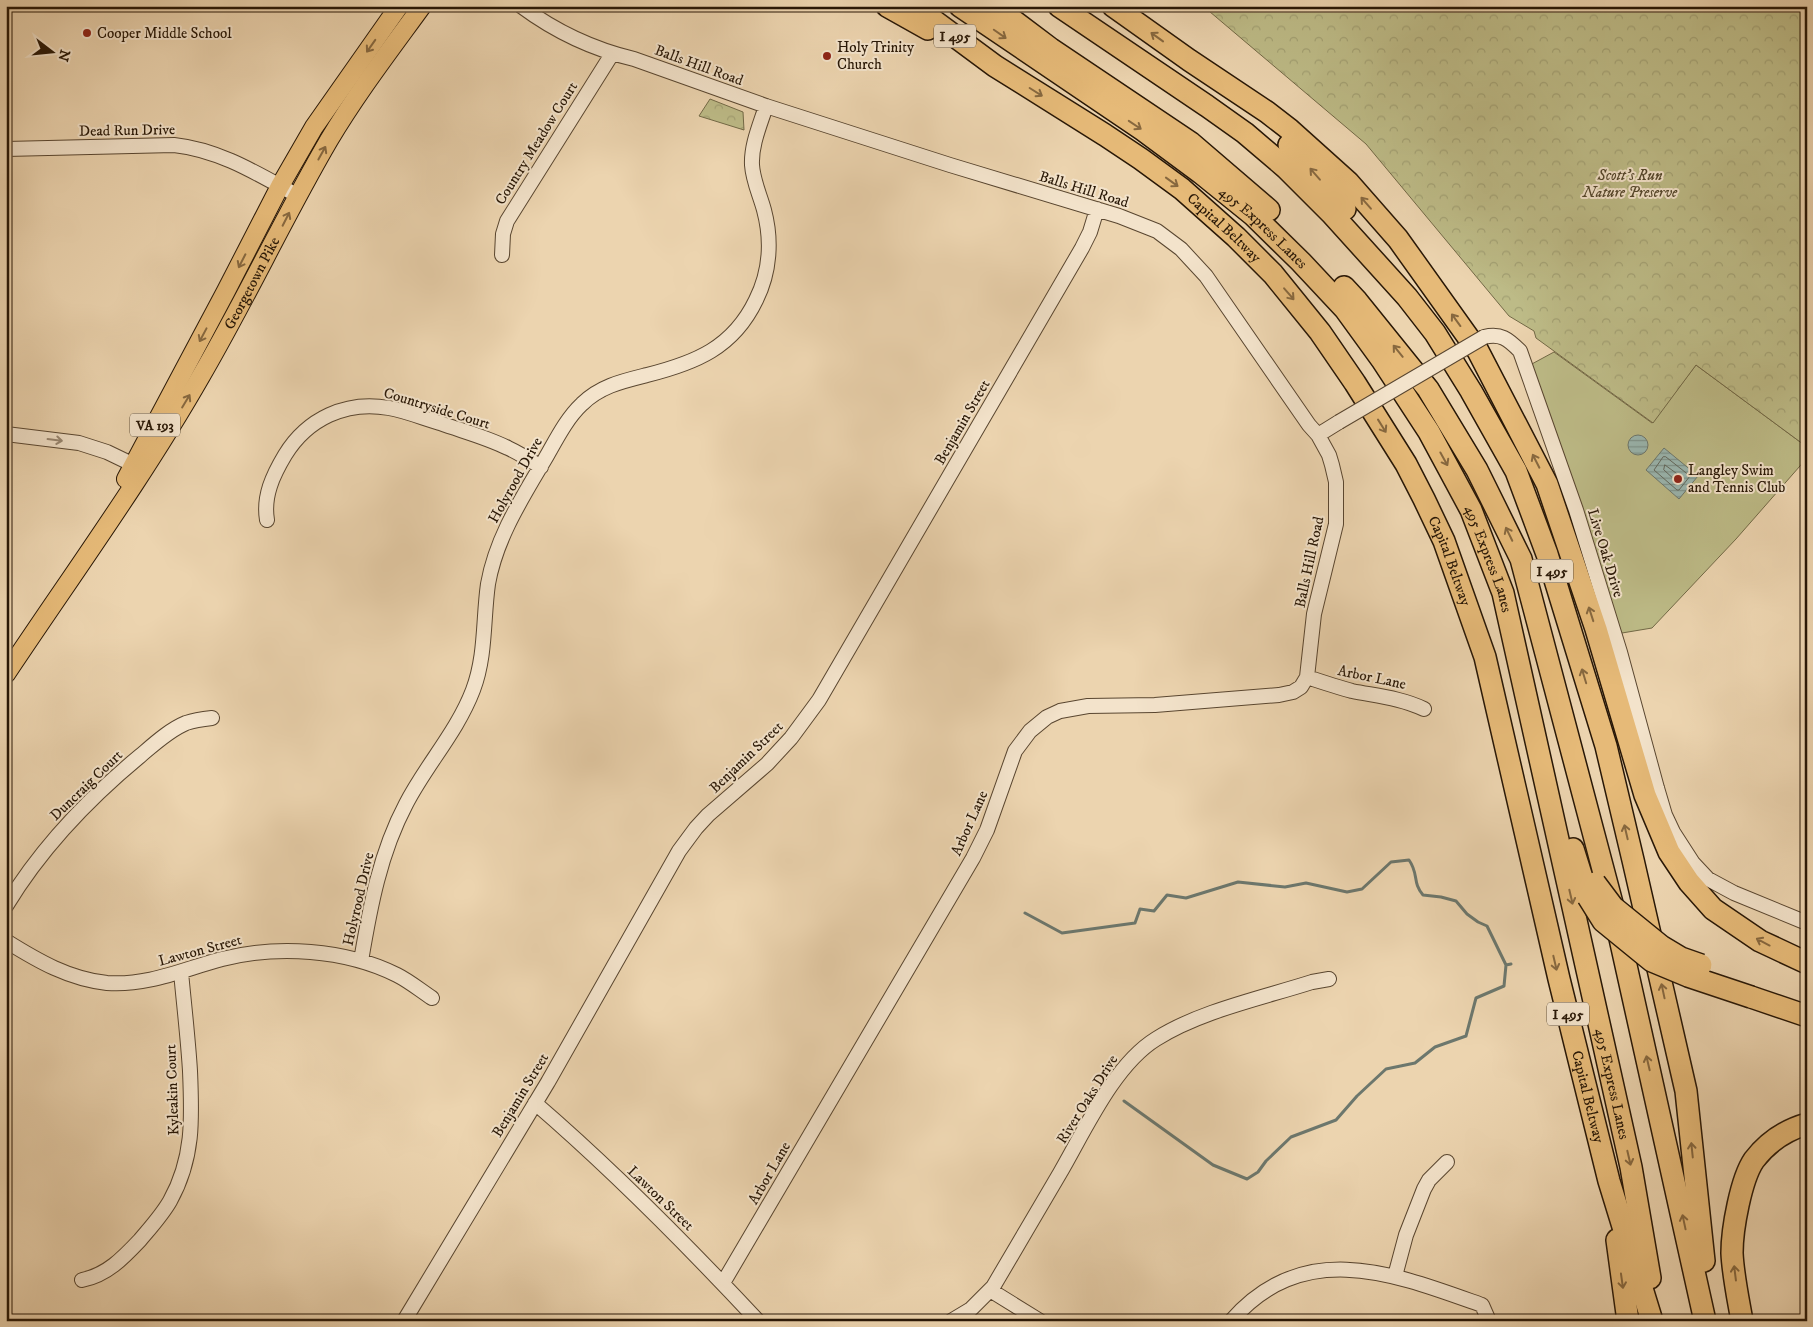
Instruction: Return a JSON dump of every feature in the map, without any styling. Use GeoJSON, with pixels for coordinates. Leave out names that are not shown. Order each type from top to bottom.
{"type":"FeatureCollection","features":[{"type":"Feature","properties":{"kind":"highway"},"geometry":{"type":"LineString","coordinates":[[887,6],[995,66]]}},
{"type":"Feature","properties":{"kind":"highway","name":"Capital Beltway"},"geometry":{"type":"LineString","coordinates":[[914,6],[995,66],[1141,159],[1182,189],[1236,237],[1273,274],[1320,332],[1350,375],[1406,464],[1444,542],[1486,658],[1559,980],[1609,1181],[1652,1321]]}},
{"type":"Feature","properties":{"kind":"highway","name":"495 Express Lanes"},"geometry":{"type":"LineString","coordinates":[[960,6],[1143,130],[1253,215],[1339,302],[1382,360],[1429,432],[1471,510],[1503,593],[1631,1167],[1657,1321]]}},
{"type":"Feature","properties":{"kind":"highway","name":"495 Express Lanes"},"geometry":{"type":"LineString","coordinates":[[994,6],[1052,49],[1191,143],[1265,206],[1357,301],[1428,389],[1477,470],[1521,559],[1613,907],[1705,1321]]}},
{"type":"Feature","properties":{"kind":"highway","name":"I 495"},"geometry":{"type":"LineString","coordinates":[[1059,6],[1208,106],[1272,157],[1331,213],[1407,297],[1435,333],[1471,391],[1516,471],[1546,554],[1606,746],[1686,1092],[1710,1321]]}},
{"type":"Feature","properties":{"kind":"highway"},"geometry":{"type":"LineString","coordinates":[[1115,8],[1267,112],[1348,182],[1398,239],[1478,350],[1547,484],[1596,629],[1645,795],[1669,852],[1689,882],[1713,909],[1760,941],[1807,963]]}},
{"type":"Feature","properties":{"kind":"highway"},"geometry":{"type":"LineString","coordinates":[[1189,60],[1290,146],[1364,233],[1407,297]]}},
{"type":"Feature","properties":{"kind":"highway"},"geometry":{"type":"LineString","coordinates":[[1521,559],[1591,890],[1661,946],[1681,958],[1807,1016]]}},
{"type":"Feature","properties":{"kind":"highway"},"geometry":{"type":"LineString","coordinates":[[1503,593],[1536,689],[1570,839],[1603,921],[1652,961],[1688,976],[1807,1001]]}},
{"type":"Feature","properties":{"kind":"highway"},"geometry":{"type":"LineString","coordinates":[[1742,1321],[1732,1253],[1734,1227],[1741,1193],[1753,1162],[1771,1142],[1794,1128],[1807,1124]]}},
{"type":"Feature","properties":{"kind":"highway"},"geometry":{"type":"LineString","coordinates":[[1609,1181],[1628,1321]]}},
{"type":"Feature","properties":{"kind":"main road","name":"Georgetown Pike"},"geometry":{"type":"LineString","coordinates":[[83,559],[226,292],[280,186],[314,127],[399,6]]}},
{"type":"Feature","properties":{"kind":"main road","name":"Georgetown Pike"},"geometry":{"type":"LineString","coordinates":[[6,674],[150,461],[197,383],[298,196],[351,104],[422,6]]}},
{"type":"Feature","properties":{"kind":"street","name":"Balls Hill Road"},"geometry":{"type":"LineString","coordinates":[[522,6],[562,33],[612,54],[634,59],[766,106],[1143,224],[1190,257],[1223,299],[1318,435],[1329,455],[1336,482],[1336,524],[1314,614],[1307,678]]}},
{"type":"Feature","properties":{"kind":"street","name":"Country Meadow Court"},"geometry":{"type":"LineString","coordinates":[[502,255],[503,234],[507,221],[612,54]]}},
{"type":"Feature","properties":{"kind":"street","name":"Holyrood Drive"},"geometry":{"type":"LineString","coordinates":[[361,961],[369,914],[386,849],[406,802],[456,728],[469,701],[480,666],[488,585],[492,564],[508,525],[541,466],[572,415],[583,402],[610,385],[693,362],[723,343],[736,331],[747,316],[763,284],[769,249],[765,214],[754,179],[752,164],[753,148],[766,106]]}},
{"type":"Feature","properties":{"kind":"street","name":"Dead Run Drive"},"geometry":{"type":"LineString","coordinates":[[6,149],[174,145],[192,147],[231,160],[298,196]]}},
{"type":"Feature","properties":{"kind":"street","name":"Benjamin Street"},"geometry":{"type":"LineString","coordinates":[[404,1321],[535,1103],[664,877],[690,836],[708,815],[767,764],[791,738],[819,700],[1082,248],[1090,232],[1097,209]]}},
{"type":"Feature","properties":{"kind":"street","name":"Live Oak Drive"},"geometry":{"type":"LineString","coordinates":[[1318,435],[1484,337],[1492,335],[1507,338],[1520,350],[1576,510],[1620,652],[1665,815],[1681,847],[1708,879],[1734,893],[1807,923]]}},
{"type":"Feature","properties":{"kind":"street","name":"Countryside Court"},"geometry":{"type":"LineString","coordinates":[[267,520],[268,494],[279,465],[288,450],[302,433],[324,417],[357,406],[390,408],[465,432],[501,445],[541,466]]}},
{"type":"Feature","properties":{"kind":"street"},"geometry":{"type":"LineString","coordinates":[[6,434],[79,443],[107,452],[134,465]]}},
{"type":"Feature","properties":{"kind":"street","name":"Arbor Lane"},"geometry":{"type":"LineString","coordinates":[[723,1283],[973,858],[987,830],[1015,751],[1030,732],[1048,717],[1060,711],[1077,707],[1155,705],[1279,695],[1293,692],[1301,687],[1307,678],[1354,691],[1389,696],[1424,709]]}},
{"type":"Feature","properties":{"kind":"street","name":"Duncraig Court"},"geometry":{"type":"LineString","coordinates":[[6,906],[32,866],[54,839],[90,800],[118,774],[178,727],[198,719],[212,718]]}},
{"type":"Feature","properties":{"kind":"street","name":"Lawton Street"},"geometry":{"type":"LineString","coordinates":[[6,941],[49,966],[86,979],[129,983],[149,980],[253,953],[308,952],[361,961],[397,975],[432,998]]}},
{"type":"Feature","properties":{"kind":"street","name":"Kyleakin Court"},"geometry":{"type":"LineString","coordinates":[[82,1280],[94,1277],[110,1268],[138,1242],[158,1219],[170,1201],[186,1163],[190,1144],[192,1113],[189,1050],[181,972]]}},
{"type":"Feature","properties":{"kind":"street","name":"River Oaks Drive"},"geometry":{"type":"LineString","coordinates":[[990,1290],[1119,1074],[1141,1050],[1155,1039],[1180,1025],[1312,982],[1329,979]]}},
{"type":"Feature","properties":{"kind":"street","name":"Lawton Street"},"geometry":{"type":"LineString","coordinates":[[535,1103],[574,1137],[723,1283],[758,1321]]}},
{"type":"Feature","properties":{"kind":"street"},"geometry":{"type":"LineString","coordinates":[[1395,1276],[1406,1235],[1424,1189],[1429,1180],[1447,1162]]}},
{"type":"Feature","properties":{"kind":"street"},"geometry":{"type":"LineString","coordinates":[[1231,1321],[1241,1310],[1277,1284],[1325,1269],[1342,1269],[1395,1276],[1482,1305],[1489,1321]]}},
{"type":"Feature","properties":{"kind":"street"},"geometry":{"type":"LineString","coordinates":[[951,1321],[971,1309],[990,1290],[1040,1321]]}},
{"type":"Feature","properties":{"kind":"green space","name":"Scott's Run Nature Preserve"},"geometry":{"type":"Polygon","coordinates":[[[1203,6],[1807,6],[1807,447],[1696,365],[1653,423],[1536,338],[1534,331],[1509,316],[1366,144],[1203,6]]]}},
{"type":"Feature","properties":{"kind":"green space"},"geometry":{"type":"Polygon","coordinates":[[[710,99],[743,112],[744,130],[699,116],[710,99]]]}},
{"type":"Feature","properties":{"kind":"green space","name":"Langley Swim and Tennis Club"},"geometry":{"type":"Polygon","coordinates":[[[1554,352],[1652,423],[1696,365],[1807,447],[1807,458],[1736,539],[1652,628],[1616,634],[1530,365],[1554,352]]]}},
{"type":"Feature","properties":{"kind":"water"},"geometry":{"type":"Polygon","coordinates":[[[1634,435],[1642,435],[1648,441],[1648,449],[1642,455],[1634,455],[1628,449],[1628,441],[1634,435]]]}},
{"type":"Feature","properties":{"kind":"water"},"geometry":{"type":"Polygon","coordinates":[[[1664,448],[1698,476],[1679,499],[1646,470],[1664,448]]]}},
{"type":"Feature","properties":{"kind":"waterway"},"geometry":{"type":"LineString","coordinates":[[1025,913],[1062,933],[1135,923],[1140,909],[1154,911],[1167,895],[1186,898],[1238,882],[1285,887],[1306,883],[1347,892],[1362,889],[1391,862],[1409,860],[1423,895],[1456,901],[1467,914],[1487,926],[1506,965],[1511,964]]}},
{"type":"Feature","properties":{"kind":"waterway"},"geometry":{"type":"LineString","coordinates":[[1124,1101],[1213,1165],[1247,1179],[1258,1172],[1266,1161],[1291,1137],[1336,1120],[1357,1096],[1386,1069],[1415,1063],[1435,1047],[1466,1036],[1476,998],[1504,986],[1506,965]]}},
{"type":"Feature","properties":{"kind":"place","name":"Cooper Middle School"},"geometry":{"type":"Point","coordinates":[87,33]}},
{"type":"Feature","properties":{"kind":"place","name":"Holy Trinity Church"},"geometry":{"type":"Point","coordinates":[827,56]}},
{"type":"Feature","properties":{"kind":"place","name":"Langley Swim and Tennis Club"},"geometry":{"type":"Point","coordinates":[1678,479]}}]}
